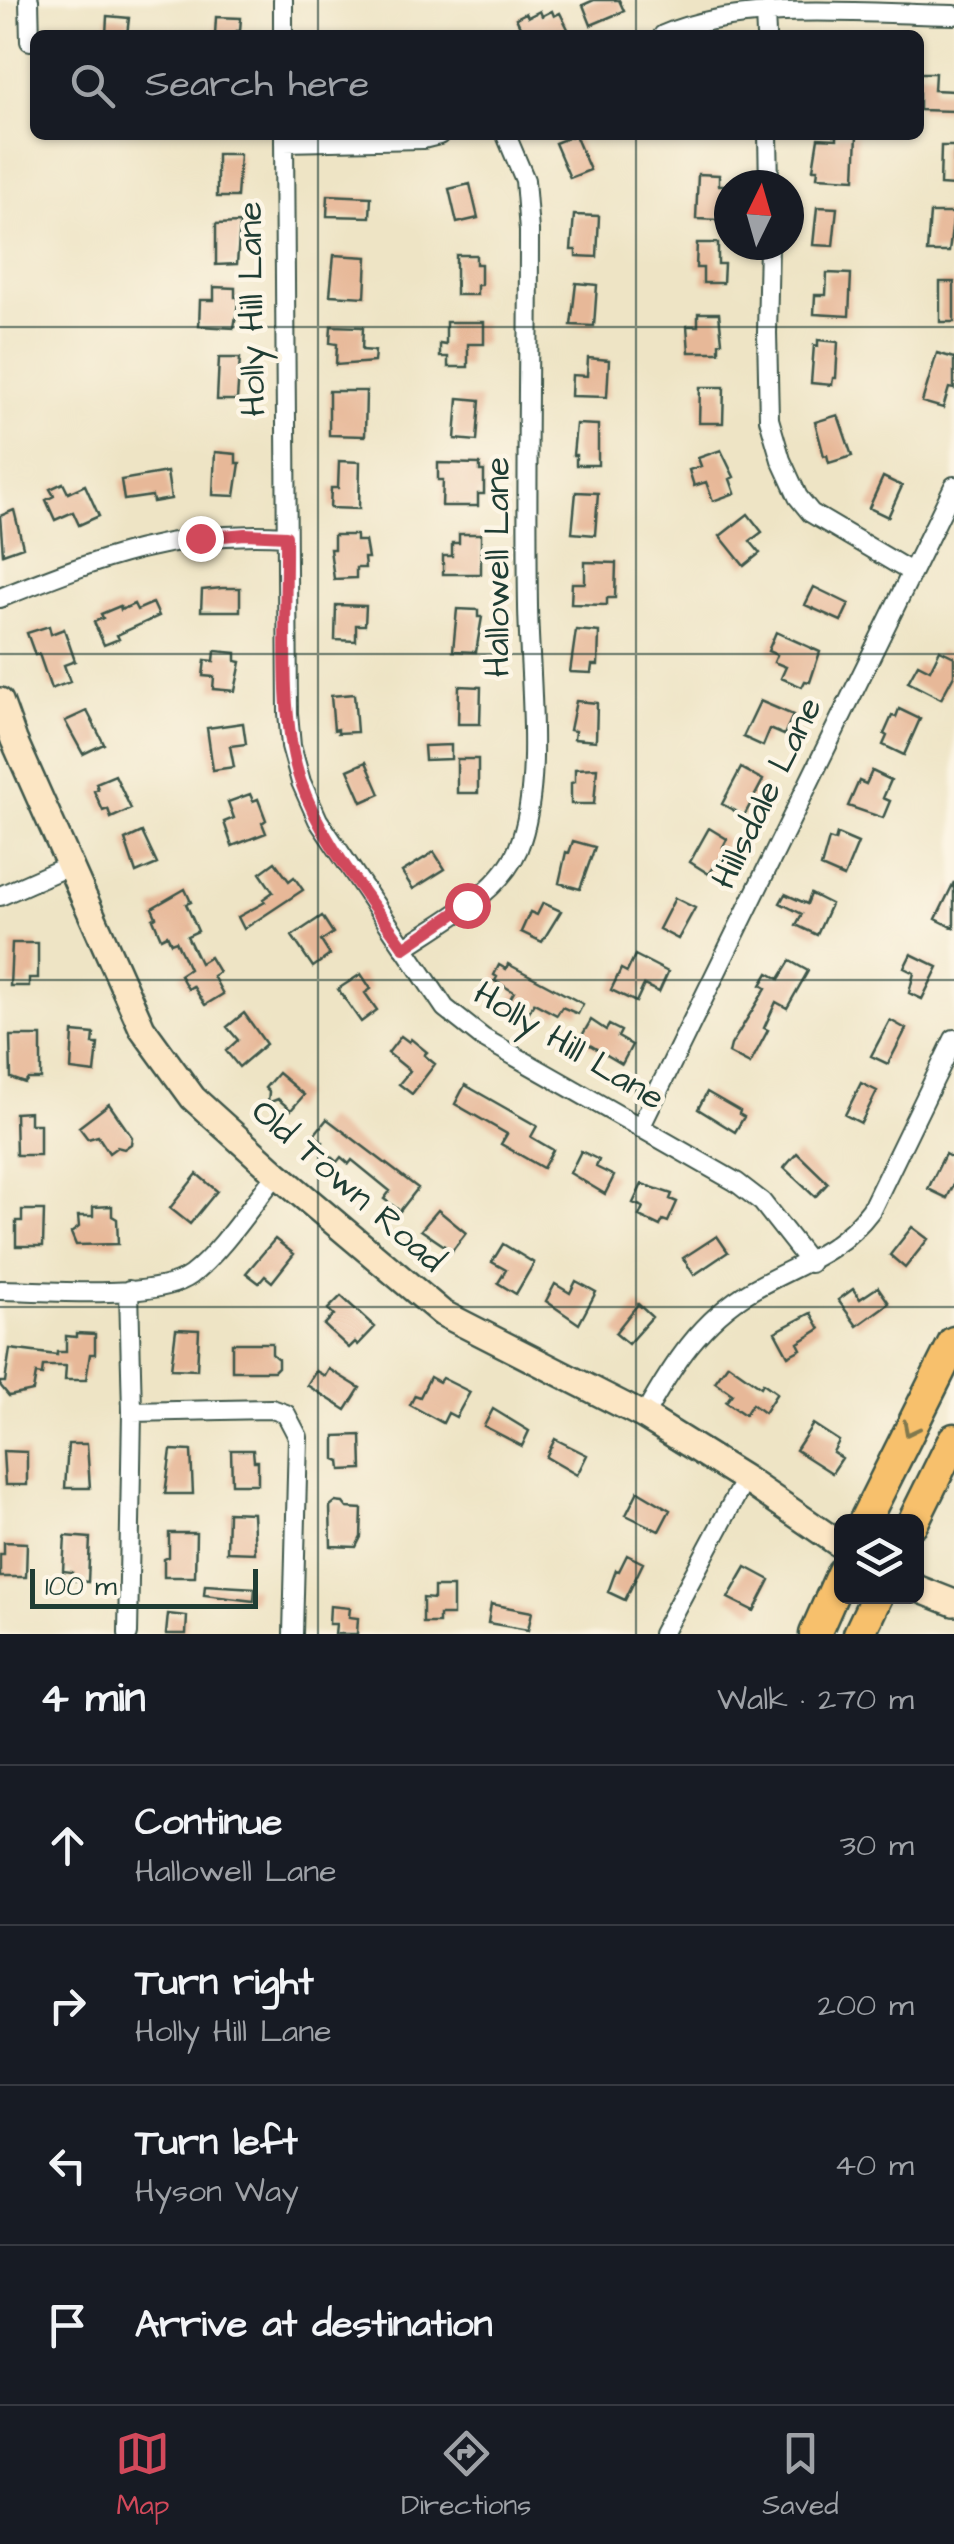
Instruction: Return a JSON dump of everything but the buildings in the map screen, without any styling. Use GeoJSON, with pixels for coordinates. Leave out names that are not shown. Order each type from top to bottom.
{"type":"FeatureCollection","features":[{"type":"Feature","properties":{"kind":"highway"},"geometry":{"type":"LineString","coordinates":[[868,1514],[954,1342]]}},
{"type":"Feature","properties":{"kind":"highway"},"geometry":{"type":"LineString","coordinates":[[918,1514],[954,1439]]}},
{"type":"Feature","properties":{"kind":"highway"},"geometry":{"type":"LineString","coordinates":[[815,1634],[834,1592]]}},
{"type":"Feature","properties":{"kind":"highway"},"geometry":{"type":"LineString","coordinates":[[858,1634],[873,1604]]}},
{"type":"Feature","properties":{"kind":"main road","name":"Old Town Road"},"geometry":{"type":"LineString","coordinates":[[0,702],[68,866],[142,1028],[193,1098],[442,1313],[644,1416],[745,1478],[834,1540]]}},
{"type":"Feature","properties":{"kind":"main road"},"geometry":{"type":"LineString","coordinates":[[924,1591],[954,1603]]}},
{"type":"Feature","properties":{"kind":"street"},"geometry":{"type":"LineString","coordinates":[[29,0],[30,42]]}},
{"type":"Feature","properties":{"kind":"street"},"geometry":{"type":"LineString","coordinates":[[283,0],[283,30]]}},
{"type":"Feature","properties":{"kind":"street"},"geometry":{"type":"LineString","coordinates":[[766,13],[766,30]]}},
{"type":"Feature","properties":{"kind":"street"},"geometry":{"type":"LineString","coordinates":[[674,30],[729,15],[766,13],[954,15]]}},
{"type":"Feature","properties":{"kind":"street","name":"Holly Hill Lane"},"geometry":{"type":"LineString","coordinates":[[284,140],[288,713],[291,746],[301,782],[318,820],[445,1008],[483,1038],[700,1160],[762,1202],[810,1263]]}},
{"type":"Feature","properties":{"kind":"street","name":"Hallowell Lane"},"geometry":{"type":"LineString","coordinates":[[404,948],[497,881],[517,852],[529,814],[529,231],[524,180],[508,140]]}},
{"type":"Feature","properties":{"kind":"street"},"geometry":{"type":"LineString","coordinates":[[768,140],[769,170]]}},
{"type":"Feature","properties":{"kind":"street"},"geometry":{"type":"LineString","coordinates":[[769,260],[770,419],[780,460],[798,497],[811,513],[911,572]]}},
{"type":"Feature","properties":{"kind":"street","name":"Hillsdale Lane"},"geometry":{"type":"LineString","coordinates":[[640,1128],[954,486]]}},
{"type":"Feature","properties":{"kind":"street"},"geometry":{"type":"LineString","coordinates":[[0,598],[151,544],[245,534],[286,536]]}},
{"type":"Feature","properties":{"kind":"street"},"geometry":{"type":"LineString","coordinates":[[0,896],[68,866]]}},
{"type":"Feature","properties":{"kind":"street"},"geometry":{"type":"LineString","coordinates":[[644,1416],[670,1369],[708,1324],[753,1290],[810,1263],[845,1239],[872,1210],[954,1039]]}},
{"type":"Feature","properties":{"kind":"street"},"geometry":{"type":"LineString","coordinates":[[0,1290],[129,1290],[172,1285],[192,1274],[277,1174]]}},
{"type":"Feature","properties":{"kind":"street"},"geometry":{"type":"LineString","coordinates":[[128,1634],[132,1412],[129,1290]]}},
{"type":"Feature","properties":{"kind":"street"},"geometry":{"type":"LineString","coordinates":[[132,1412],[272,1409],[286,1414],[298,1437],[293,1634]]}},
{"type":"Feature","properties":{"kind":"street"},"geometry":{"type":"LineString","coordinates":[[662,1634],[745,1478]]}},
{"type":"Feature","properties":{"kind":"route"},"geometry":{"type":"LineString","coordinates":[[200,538],[286,536],[288,713],[291,746],[301,782],[340,856],[404,948],[467,905]]}}]}
